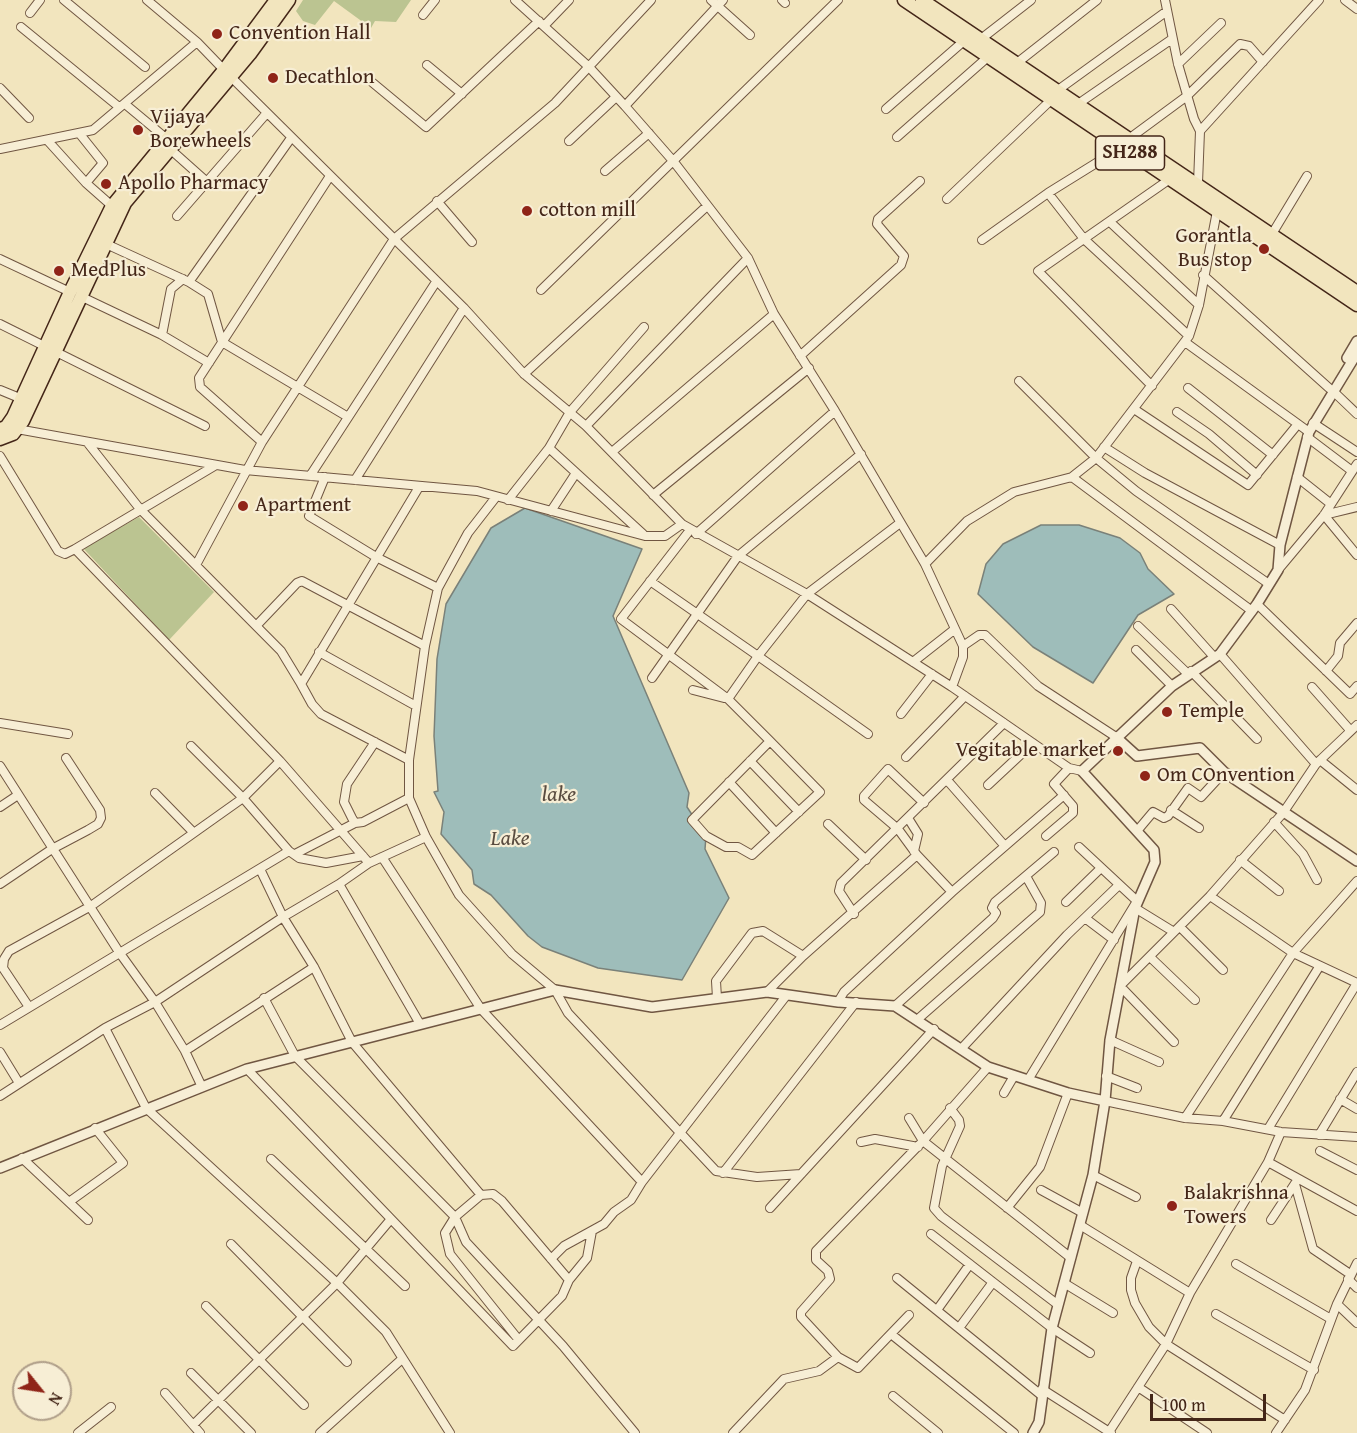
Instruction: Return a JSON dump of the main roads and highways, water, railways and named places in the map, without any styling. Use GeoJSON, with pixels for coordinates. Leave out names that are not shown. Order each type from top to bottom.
{"type":"FeatureCollection","features":[{"type":"Feature","properties":{"kind":"main road"},"geometry":{"type":"LineString","coordinates":[[227,73],[276,0]]}},
{"type":"Feature","properties":{"kind":"main road"},"geometry":{"type":"LineString","coordinates":[[75,294],[125,203],[169,144],[289,0]]}},
{"type":"Feature","properties":{"kind":"main road","name":"SH288"},"geometry":{"type":"LineString","coordinates":[[904,0],[1126,143],[1198,183],[1357,292]]}},
{"type":"Feature","properties":{"kind":"main road","name":"SH288"},"geometry":{"type":"LineString","coordinates":[[931,2],[1017,63],[1054,95],[1078,104],[1170,179],[1357,305]]}},
{"type":"Feature","properties":{"kind":"main road"},"geometry":{"type":"LineString","coordinates":[[0,439],[17,429],[112,206],[169,144]]}},
{"type":"Feature","properties":{"kind":"main road"},"geometry":{"type":"LineString","coordinates":[[0,429],[10,423],[21,399],[51,348]]}},
{"type":"Feature","properties":{"kind":"water","name":"lake"},"geometry":{"type":"Polygon","coordinates":[[[525,508],[642,549],[613,616],[689,793],[687,807],[706,836],[705,849],[729,898],[682,980],[598,968],[542,947],[528,936],[491,895],[474,884],[472,870],[441,834],[444,812],[434,792],[438,791],[434,736],[437,659],[446,604],[491,528],[525,508]]]}},
{"type":"Feature","properties":{"kind":"water"},"geometry":{"type":"Polygon","coordinates":[[[1041,525],[1079,525],[1120,538],[1140,553],[1148,569],[1174,594],[1138,615],[1093,683],[1033,647],[978,594],[986,564],[1003,544],[1041,525]]]}},
{"type":"Feature","properties":{"kind":"place","name":"Convention Hall"},"geometry":{"type":"Point","coordinates":[217,34]}},
{"type":"Feature","properties":{"kind":"place","name":"Decathlon"},"geometry":{"type":"Point","coordinates":[273,78]}},
{"type":"Feature","properties":{"kind":"place","name":"Vijaya Borewheels"},"geometry":{"type":"Point","coordinates":[138,130]}},
{"type":"Feature","properties":{"kind":"place","name":"Apollo Pharmacy"},"geometry":{"type":"Point","coordinates":[106,184]}},
{"type":"Feature","properties":{"kind":"place","name":"cotton mill"},"geometry":{"type":"Point","coordinates":[527,211]}},
{"type":"Feature","properties":{"kind":"place","name":"Gorantla Bus stop"},"geometry":{"type":"Point","coordinates":[1264,249]}},
{"type":"Feature","properties":{"kind":"place","name":"MedPlus"},"geometry":{"type":"Point","coordinates":[59,271]}},
{"type":"Feature","properties":{"kind":"place","name":"Apartment"},"geometry":{"type":"Point","coordinates":[243,506]}},
{"type":"Feature","properties":{"kind":"place","name":"Temple"},"geometry":{"type":"Point","coordinates":[1167,712]}},
{"type":"Feature","properties":{"kind":"place","name":"Vegitable market"},"geometry":{"type":"Point","coordinates":[1118,751]}},
{"type":"Feature","properties":{"kind":"place","name":"Om COnvention"},"geometry":{"type":"Point","coordinates":[1145,776]}},
{"type":"Feature","properties":{"kind":"place","name":"Balakrishna Towers"},"geometry":{"type":"Point","coordinates":[1172,1206]}},
{"type":"Feature","properties":{"kind":"water label","name":"Lake"},"geometry":{"type":"Point","coordinates":[510,839]}}]}
